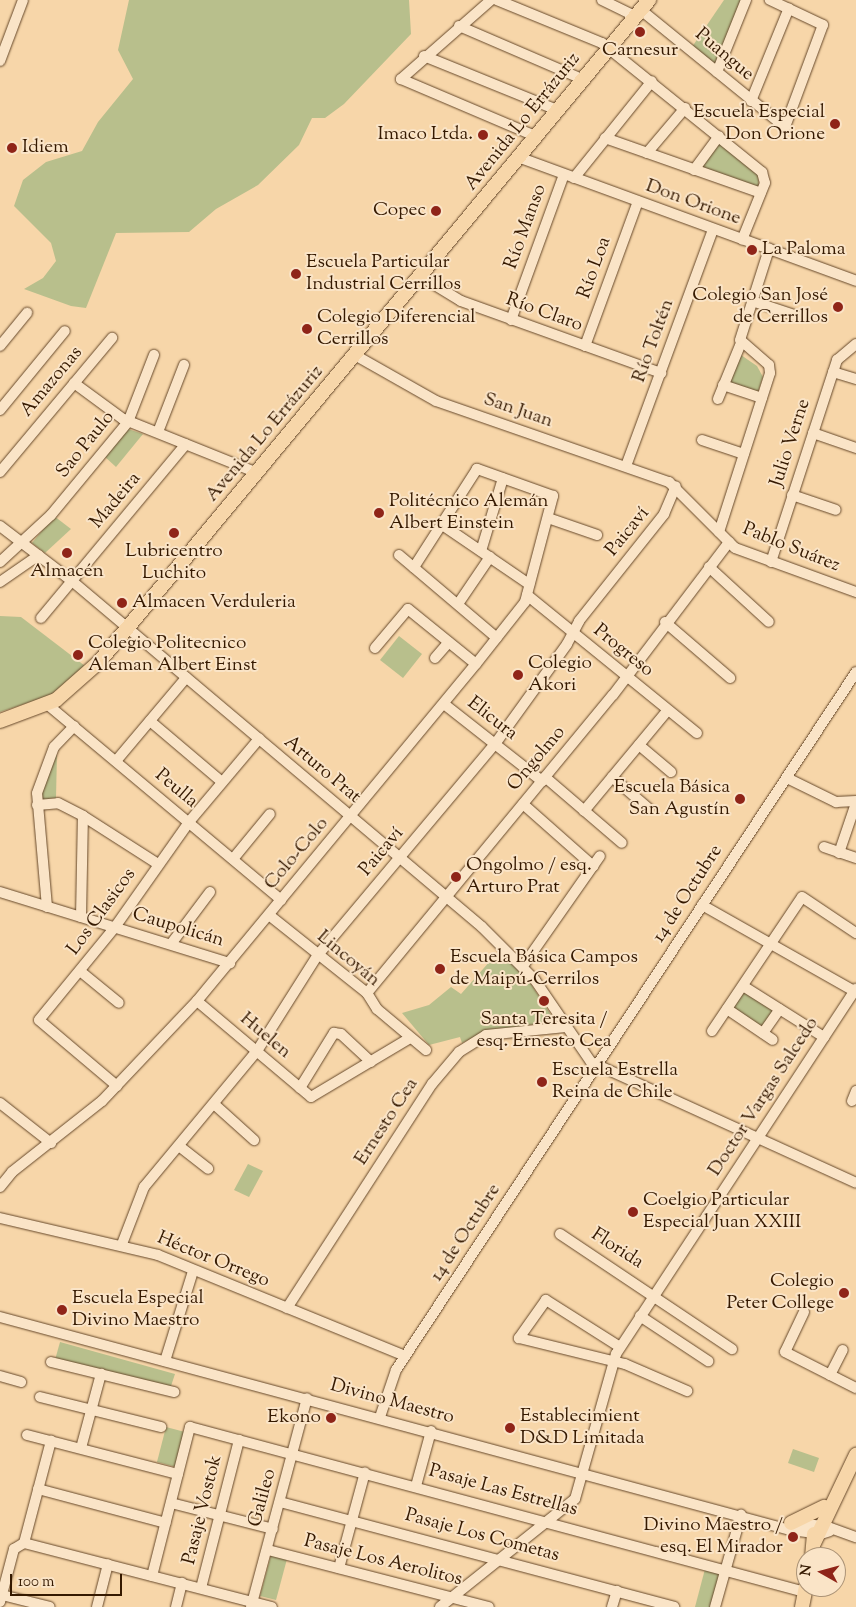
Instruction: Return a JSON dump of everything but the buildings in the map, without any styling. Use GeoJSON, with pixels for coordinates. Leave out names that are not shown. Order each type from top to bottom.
{"type":"FeatureCollection","features":[{"type":"Feature","properties":{"kind":"main road","name":"Avenida Lo Errázuriz"},"geometry":{"type":"LineString","coordinates":[[0,721],[48,705],[80,682],[128,629],[556,110],[642,9]]}},
{"type":"Feature","properties":{"kind":"main road"},"geometry":{"type":"LineString","coordinates":[[819,1536],[856,1456]]}},
{"type":"Feature","properties":{"kind":"main road"},"geometry":{"type":"LineString","coordinates":[[790,1523],[824,1507],[840,1488]]}},
{"type":"Feature","properties":{"kind":"main road"},"geometry":{"type":"LineString","coordinates":[[819,1536],[824,1507]]}},
{"type":"Feature","properties":{"kind":"street"},"geometry":{"type":"LineString","coordinates":[[0,61],[23,0]]}},
{"type":"Feature","properties":{"kind":"street"},"geometry":{"type":"LineString","coordinates":[[491,0],[424,56],[401,78],[535,136]]}},
{"type":"Feature","properties":{"kind":"street"},"geometry":{"type":"LineString","coordinates":[[497,0],[609,48],[762,172],[766,180],[742,240]]}},
{"type":"Feature","properties":{"kind":"street","name":"Puangue"},"geometry":{"type":"LineString","coordinates":[[602,0],[642,9],[751,101],[785,127],[823,28],[821,22],[789,8]]}},
{"type":"Feature","properties":{"kind":"street"},"geometry":{"type":"LineString","coordinates":[[717,72],[746,0]]}},
{"type":"Feature","properties":{"kind":"street"},"geometry":{"type":"LineString","coordinates":[[751,101],[789,8],[770,0]]}},
{"type":"Feature","properties":{"kind":"street"},"geometry":{"type":"LineString","coordinates":[[459,26],[582,79]]}},
{"type":"Feature","properties":{"kind":"street"},"geometry":{"type":"LineString","coordinates":[[424,56],[556,110]]}},
{"type":"Feature","properties":{"kind":"street","name":"Río Manso"},"geometry":{"type":"LineString","coordinates":[[511,320],[569,176],[606,138],[652,81]]}},
{"type":"Feature","properties":{"kind":"street"},"geometry":{"type":"LineString","coordinates":[[647,153],[685,108]]}},
{"type":"Feature","properties":{"kind":"street"},"geometry":{"type":"LineString","coordinates":[[694,170],[719,136]]}},
{"type":"Feature","properties":{"kind":"street"},"geometry":{"type":"LineString","coordinates":[[606,138],[761,193]]}},
{"type":"Feature","properties":{"kind":"street","name":"Don Orione"},"geometry":{"type":"LineString","coordinates":[[518,157],[856,281]]}},
{"type":"Feature","properties":{"kind":"street","name":"Río Loa"},"geometry":{"type":"LineString","coordinates":[[585,346],[638,201]]}},
{"type":"Feature","properties":{"kind":"street","name":"Río Toltén"},"geometry":{"type":"LineString","coordinates":[[626,466],[714,229]]}},
{"type":"Feature","properties":{"kind":"street"},"geometry":{"type":"LineString","coordinates":[[718,399],[741,343],[769,249]]}},
{"type":"Feature","properties":{"kind":"street","name":"Río Claro"},"geometry":{"type":"LineString","coordinates":[[420,276],[454,298],[660,373]]}},
{"type":"Feature","properties":{"kind":"street"},"geometry":{"type":"LineString","coordinates":[[752,302],[798,316]]}},
{"type":"Feature","properties":{"kind":"street"},"geometry":{"type":"LineString","coordinates":[[0,346],[27,312]]}},
{"type":"Feature","properties":{"kind":"street"},"geometry":{"type":"LineString","coordinates":[[0,410],[65,331]]}},
{"type":"Feature","properties":{"kind":"street","name":"Amazonas"},"geometry":{"type":"LineString","coordinates":[[0,472],[112,338]]}},
{"type":"Feature","properties":{"kind":"street"},"geometry":{"type":"LineString","coordinates":[[718,532],[770,368],[741,343]]}},
{"type":"Feature","properties":{"kind":"street","name":"Julio Verne"},"geometry":{"type":"LineString","coordinates":[[771,562],[833,372],[840,355],[856,344]]}},
{"type":"Feature","properties":{"kind":"street","name":"Sao Paulo"},"geometry":{"type":"LineString","coordinates":[[0,562],[23,543],[128,422],[154,355]]}},
{"type":"Feature","properties":{"kind":"street","name":"San Juan"},"geometry":{"type":"LineString","coordinates":[[355,355],[431,399],[626,466],[676,486]]}},
{"type":"Feature","properties":{"kind":"street"},"geometry":{"type":"LineString","coordinates":[[158,432],[184,365]]}},
{"type":"Feature","properties":{"kind":"street"},"geometry":{"type":"LineString","coordinates":[[833,372],[856,379]]}},
{"type":"Feature","properties":{"kind":"street"},"geometry":{"type":"LineString","coordinates":[[74,383],[128,422],[158,432],[257,473]]}},
{"type":"Feature","properties":{"kind":"street"},"geometry":{"type":"LineString","coordinates":[[723,385],[762,398]]}},
{"type":"Feature","properties":{"kind":"street"},"geometry":{"type":"LineString","coordinates":[[813,433],[856,448]]}},
{"type":"Feature","properties":{"kind":"street"},"geometry":{"type":"LineString","coordinates":[[702,440],[744,454]]}},
{"type":"Feature","properties":{"kind":"street","name":"Madeira"},"geometry":{"type":"LineString","coordinates":[[41,618],[186,444]]}},
{"type":"Feature","properties":{"kind":"street"},"geometry":{"type":"LineString","coordinates":[[414,567],[477,469],[503,478],[481,551]]}},
{"type":"Feature","properties":{"kind":"street","name":"Colo-Colo"},"geometry":{"type":"LineString","coordinates":[[0,1187],[117,1086],[197,1001],[497,638],[527,595],[553,496],[503,478]]}},
{"type":"Feature","properties":{"kind":"street","name":"Pablo Suárez"},"geometry":{"type":"LineString","coordinates":[[676,486],[728,542],[771,562],[856,592]]}},
{"type":"Feature","properties":{"kind":"street","name":"Paicaví"},"geometry":{"type":"LineString","coordinates":[[122,1244],[139,1195],[257,1052],[317,956],[495,744],[573,633],[664,514],[676,486]]}},
{"type":"Feature","properties":{"kind":"street"},"geometry":{"type":"LineString","coordinates":[[792,495],[836,510]]}},
{"type":"Feature","properties":{"kind":"street"},"geometry":{"type":"LineString","coordinates":[[548,518],[597,535]]}},
{"type":"Feature","properties":{"kind":"street"},"geometry":{"type":"LineString","coordinates":[[441,524],[529,584]]}},
{"type":"Feature","properties":{"kind":"street","name":"Arturo Prat"},"geometry":{"type":"LineString","coordinates":[[0,526],[72,580],[448,897],[522,966],[566,1027],[597,1065]]}},
{"type":"Feature","properties":{"kind":"street","name":"Ongolmo"},"geometry":{"type":"LineString","coordinates":[[367,993],[523,804],[728,542]]}},
{"type":"Feature","properties":{"kind":"street"},"geometry":{"type":"LineString","coordinates":[[0,582],[39,555]]}},
{"type":"Feature","properties":{"kind":"street"},"geometry":{"type":"LineString","coordinates":[[399,555],[497,638]]}},
{"type":"Feature","properties":{"kind":"street"},"geometry":{"type":"LineString","coordinates":[[458,604],[490,558]]}},
{"type":"Feature","properties":{"kind":"street"},"geometry":{"type":"LineString","coordinates":[[709,567],[770,622]]}},
{"type":"Feature","properties":{"kind":"street","name":"Progreso"},"geometry":{"type":"LineString","coordinates":[[527,595],[697,733]]}},
{"type":"Feature","properties":{"kind":"street"},"geometry":{"type":"LineString","coordinates":[[375,648],[408,609],[476,664]]}},
{"type":"Feature","properties":{"kind":"street"},"geometry":{"type":"LineString","coordinates":[[665,622],[730,678]]}},
{"type":"Feature","properties":{"kind":"street"},"geometry":{"type":"LineString","coordinates":[[435,658],[449,642]]}},
{"type":"Feature","properties":{"kind":"street","name":"14 de Octubre"},"geometry":{"type":"LineString","coordinates":[[380,1417],[390,1382],[405,1356],[856,672]]}},
{"type":"Feature","properties":{"kind":"street"},"geometry":{"type":"LineString","coordinates":[[116,761],[186,678]]}},
{"type":"Feature","properties":{"kind":"street","name":"Elicura"},"geometry":{"type":"LineString","coordinates":[[444,704],[584,811],[622,843]]}},
{"type":"Feature","properties":{"kind":"street","name":"Peulla"},"geometry":{"type":"LineString","coordinates":[[48,705],[281,900]]}},
{"type":"Feature","properties":{"kind":"street"},"geometry":{"type":"LineString","coordinates":[[584,811],[668,710]]}},
{"type":"Feature","properties":{"kind":"street"},"geometry":{"type":"LineString","coordinates":[[150,720],[222,782]]}},
{"type":"Feature","properties":{"kind":"street"},"geometry":{"type":"LineString","coordinates":[[47,907],[37,805],[54,747],[74,726]]}},
{"type":"Feature","properties":{"kind":"street","name":"Los Clasicos"},"geometry":{"type":"LineString","coordinates":[[117,1086],[39,1020],[115,927],[189,822],[259,739]]}},
{"type":"Feature","properties":{"kind":"street"},"geometry":{"type":"LineString","coordinates":[[639,745],[671,772]]}},
{"type":"Feature","properties":{"kind":"street"},"geometry":{"type":"LineString","coordinates":[[612,777],[648,808]]}},
{"type":"Feature","properties":{"kind":"street"},"geometry":{"type":"LineString","coordinates":[[786,778],[836,802],[856,802],[839,852]]}},
{"type":"Feature","properties":{"kind":"street"},"geometry":{"type":"LineString","coordinates":[[37,805],[58,804],[83,816],[158,864]]}},
{"type":"Feature","properties":{"kind":"street"},"geometry":{"type":"LineString","coordinates":[[523,804],[592,866]]}},
{"type":"Feature","properties":{"kind":"street"},"geometry":{"type":"LineString","coordinates":[[232,859],[270,814]]}},
{"type":"Feature","properties":{"kind":"street"},"geometry":{"type":"LineString","coordinates":[[81,917],[83,816]]}},
{"type":"Feature","properties":{"kind":"street"},"geometry":{"type":"LineString","coordinates":[[824,847],[856,858]]}},
{"type":"Feature","properties":{"kind":"street"},"geometry":{"type":"LineString","coordinates":[[522,966],[600,856]]}},
{"type":"Feature","properties":{"kind":"street","name":"Caupolicán"},"geometry":{"type":"LineString","coordinates":[[0,892],[230,963]]}},
{"type":"Feature","properties":{"kind":"street"},"geometry":{"type":"LineString","coordinates":[[171,944],[210,892]]}},
{"type":"Feature","properties":{"kind":"street"},"geometry":{"type":"LineString","coordinates":[[712,1031],[802,897],[856,933]]}},
{"type":"Feature","properties":{"kind":"street"},"geometry":{"type":"LineString","coordinates":[[702,906],[772,942],[855,991]]}},
{"type":"Feature","properties":{"kind":"street","name":"Lincoyán"},"geometry":{"type":"LineString","coordinates":[[269,916],[317,956],[367,993],[374,1006],[426,1050]]}},
{"type":"Feature","properties":{"kind":"street"},"geometry":{"type":"LineString","coordinates":[[80,971],[119,1003]]}},
{"type":"Feature","properties":{"kind":"street"},"geometry":{"type":"LineString","coordinates":[[743,986],[824,1037]]}},
{"type":"Feature","properties":{"kind":"street","name":"Doctor Vargas Salcedo"},"geometry":{"type":"LineString","coordinates":[[440,1607],[552,1521],[575,1499],[585,1471],[612,1362],[620,1347],[855,991]]}},
{"type":"Feature","properties":{"kind":"street","name":"Huelen"},"geometry":{"type":"LineString","coordinates":[[197,1001],[311,1097],[371,1062]]}},
{"type":"Feature","properties":{"kind":"street"},"geometry":{"type":"LineString","coordinates":[[727,1009],[773,1040]]}},
{"type":"Feature","properties":{"kind":"street"},"geometry":{"type":"LineString","coordinates":[[763,1033],[780,1009]]}},
{"type":"Feature","properties":{"kind":"street","name":"Ernesto Cea"},"geometry":{"type":"LineString","coordinates":[[286,1308],[432,1084],[459,1052],[486,1035],[566,1027]]}},
{"type":"Feature","properties":{"kind":"street"},"geometry":{"type":"LineString","coordinates":[[300,1088],[334,1033],[341,1034],[371,1062],[410,1038]]}},
{"type":"Feature","properties":{"kind":"street"},"geometry":{"type":"LineString","coordinates":[[597,1065],[856,1183]]}},
{"type":"Feature","properties":{"kind":"street"},"geometry":{"type":"LineString","coordinates":[[0,1103],[51,1143]]}},
{"type":"Feature","properties":{"kind":"street"},"geometry":{"type":"LineString","coordinates":[[214,1104],[254,1140]]}},
{"type":"Feature","properties":{"kind":"street"},"geometry":{"type":"LineString","coordinates":[[179,1146],[208,1169]]}},
{"type":"Feature","properties":{"kind":"street","name":"Héctor Orrego"},"geometry":{"type":"LineString","coordinates":[[0,1218],[122,1244],[405,1356]]}},
{"type":"Feature","properties":{"kind":"street","name":"Florida"},"geometry":{"type":"LineString","coordinates":[[560,1234],[654,1294],[732,1349]]}},
{"type":"Feature","properties":{"kind":"street"},"geometry":{"type":"LineString","coordinates":[[165,1361],[193,1271]]}},
{"type":"Feature","properties":{"kind":"street"},"geometry":{"type":"LineString","coordinates":[[620,1347],[546,1300],[519,1338],[612,1362],[687,1390]]}},
{"type":"Feature","properties":{"kind":"street"},"geometry":{"type":"LineString","coordinates":[[804,1312],[784,1352],[856,1388]]}},
{"type":"Feature","properties":{"kind":"street"},"geometry":{"type":"LineString","coordinates":[[640,1316],[708,1361]]}},
{"type":"Feature","properties":{"kind":"street","name":"Divino Maestro"},"geometry":{"type":"LineString","coordinates":[[0,1317],[585,1471],[819,1536],[856,1537]]}},
{"type":"Feature","properties":{"kind":"street"},"geometry":{"type":"LineString","coordinates":[[830,1375],[843,1350]]}},
{"type":"Feature","properties":{"kind":"street"},"geometry":{"type":"LineString","coordinates":[[51,1362],[174,1392]]}},
{"type":"Feature","properties":{"kind":"street"},"geometry":{"type":"LineString","coordinates":[[81,1448],[101,1374]]}},
{"type":"Feature","properties":{"kind":"street"},"geometry":{"type":"LineString","coordinates":[[0,1376],[21,1382]]}},
{"type":"Feature","properties":{"kind":"street"},"geometry":{"type":"LineString","coordinates":[[40,1397],[161,1428]]}},
{"type":"Feature","properties":{"kind":"street","name":"Galileo"},"geometry":{"type":"LineString","coordinates":[[253,1605],[307,1398]]}},
{"type":"Feature","properties":{"kind":"street","name":"Pasaje Las Estrellas"},"geometry":{"type":"LineString","coordinates":[[178,1474],[190,1427],[552,1521],[725,1570],[796,1588]]}},
{"type":"Feature","properties":{"kind":"street"},"geometry":{"type":"LineString","coordinates":[[416,1486],[431,1431]]}},
{"type":"Feature","properties":{"kind":"street"},"geometry":{"type":"LineString","coordinates":[[27,1435],[178,1474],[152,1576]]}},
{"type":"Feature","properties":{"kind":"street","name":"Pasaje Vostok"},"geometry":{"type":"LineString","coordinates":[[201,1588],[239,1440]]}},
{"type":"Feature","properties":{"kind":"street"},"geometry":{"type":"LineString","coordinates":[[50,1607],[1,1598],[14,1549],[24,1542],[51,1441]]}},
{"type":"Feature","properties":{"kind":"street"},"geometry":{"type":"LineString","coordinates":[[339,1568],[365,1472]]}},
{"type":"Feature","properties":{"kind":"street"},"geometry":{"type":"LineString","coordinates":[[38,1489],[166,1523]]}},
{"type":"Feature","properties":{"kind":"street","name":"Pasaje Los Cometas"},"geometry":{"type":"LineString","coordinates":[[280,1502],[502,1558],[674,1607]]}},
{"type":"Feature","properties":{"kind":"street"},"geometry":{"type":"LineString","coordinates":[[171,1503],[273,1529]]}},
{"type":"Feature","properties":{"kind":"street"},"geometry":{"type":"LineString","coordinates":[[715,1607],[741,1515]]}},
{"type":"Feature","properties":{"kind":"street","name":"Divino Maestro"},"geometry":{"type":"LineString","coordinates":[[774,1524],[790,1523],[819,1536]]}},
{"type":"Feature","properties":{"kind":"street"},"geometry":{"type":"LineString","coordinates":[[24,1542],[201,1588],[253,1605],[272,1607]]}},
{"type":"Feature","properties":{"kind":"street","name":"Pasaje Los Aerolitos"},"geometry":{"type":"LineString","coordinates":[[268,1550],[489,1607]]}},
{"type":"Feature","properties":{"kind":"street"},"geometry":{"type":"LineString","coordinates":[[97,1607],[108,1564]]}},
{"type":"Feature","properties":{"kind":"street"},"geometry":{"type":"LineString","coordinates":[[176,1607],[182,1584]]}},
{"type":"Feature","properties":{"kind":"street"},"geometry":{"type":"LineString","coordinates":[[612,1607],[617,1591]]}},
{"type":"Feature","properties":{"kind":"green space"},"geometry":{"type":"Polygon","coordinates":[[[129,0],[409,0],[411,34],[344,104],[325,118],[312,118],[299,145],[258,185],[216,209],[189,232],[116,233],[86,308],[71,306],[24,289],[43,278],[56,261],[51,243],[14,206],[23,180],[46,162],[82,151],[98,122],[133,79],[118,50],[129,0]]]}},
{"type":"Feature","properties":{"kind":"green space"},"geometry":{"type":"Polygon","coordinates":[[[724,0],[743,0],[716,66],[692,47],[724,0]]]}},
{"type":"Feature","properties":{"kind":"green space"},"geometry":{"type":"Polygon","coordinates":[[[719,141],[758,173],[759,190],[699,169],[719,141]]]}},
{"type":"Feature","properties":{"kind":"green space"},"geometry":{"type":"Polygon","coordinates":[[[738,353],[757,366],[763,377],[757,395],[727,384],[738,353]]]}},
{"type":"Feature","properties":{"kind":"green space"},"geometry":{"type":"Polygon","coordinates":[[[128,429],[143,434],[116,467],[104,456],[128,429]]]}},
{"type":"Feature","properties":{"kind":"green space"},"geometry":{"type":"Polygon","coordinates":[[[54,516],[71,529],[45,553],[32,543],[54,516]]]}},
{"type":"Feature","properties":{"kind":"green space"},"geometry":{"type":"Polygon","coordinates":[[[0,616],[21,617],[89,669],[52,695],[0,712],[0,616]]]}},
{"type":"Feature","properties":{"kind":"green space"},"geometry":{"type":"Polygon","coordinates":[[[399,636],[422,654],[403,678],[380,660],[399,636]]]}},
{"type":"Feature","properties":{"kind":"green space"},"geometry":{"type":"Polygon","coordinates":[[[57,753],[56,798],[41,800],[42,789],[57,753]]]}},
{"type":"Feature","properties":{"kind":"green space"},"geometry":{"type":"Polygon","coordinates":[[[498,952],[527,978],[555,1021],[484,1032],[462,1043],[460,1037],[429,1045],[402,1013],[429,1005],[451,987],[461,994],[498,952]]]}},
{"type":"Feature","properties":{"kind":"green space"},"geometry":{"type":"Polygon","coordinates":[[[744,990],[777,1011],[763,1031],[732,1009],[744,990]]]}},
{"type":"Feature","properties":{"kind":"green space"},"geometry":{"type":"Polygon","coordinates":[[[248,1164],[263,1171],[249,1197],[234,1190],[248,1164]]]}},
{"type":"Feature","properties":{"kind":"green space"},"geometry":{"type":"Polygon","coordinates":[[[60,1342],[175,1374],[170,1389],[55,1360],[60,1342]]]}},
{"type":"Feature","properties":{"kind":"green space"},"geometry":{"type":"Polygon","coordinates":[[[166,1427],[185,1432],[176,1467],[157,1462],[166,1427]]]}},
{"type":"Feature","properties":{"kind":"green space"},"geometry":{"type":"Polygon","coordinates":[[[793,1449],[819,1458],[814,1472],[788,1463],[793,1449]]]}},
{"type":"Feature","properties":{"kind":"green space"},"geometry":{"type":"Polygon","coordinates":[[[271,1555],[287,1559],[276,1600],[260,1596],[271,1555]]]}},
{"type":"Feature","properties":{"kind":"green space"},"geometry":{"type":"Polygon","coordinates":[[[705,1569],[720,1573],[711,1607],[695,1607],[705,1569]]]}},
{"type":"Feature","properties":{"kind":"place","name":"Carnesur"},"geometry":{"type":"Point","coordinates":[640,32]}},
{"type":"Feature","properties":{"kind":"place","name":"Escuela Especial Don Orione"},"geometry":{"type":"Point","coordinates":[835,124]}},
{"type":"Feature","properties":{"kind":"place","name":"Imaco Ltda."},"geometry":{"type":"Point","coordinates":[483,135]}},
{"type":"Feature","properties":{"kind":"place","name":"Idiem"},"geometry":{"type":"Point","coordinates":[12,148]}},
{"type":"Feature","properties":{"kind":"place","name":"Copec"},"geometry":{"type":"Point","coordinates":[436,211]}},
{"type":"Feature","properties":{"kind":"place","name":"La Paloma"},"geometry":{"type":"Point","coordinates":[752,250]}},
{"type":"Feature","properties":{"kind":"place","name":"Escuela Particular Industrial Cerrillos"},"geometry":{"type":"Point","coordinates":[296,274]}},
{"type":"Feature","properties":{"kind":"place","name":"Colegio San José de Cerrillos"},"geometry":{"type":"Point","coordinates":[838,307]}},
{"type":"Feature","properties":{"kind":"place","name":"Colegio Diferencial Cerrillos"},"geometry":{"type":"Point","coordinates":[307,329]}},
{"type":"Feature","properties":{"kind":"place","name":"Politécnico Alemán Albert Einstein"},"geometry":{"type":"Point","coordinates":[379,513]}},
{"type":"Feature","properties":{"kind":"place","name":"Lubricentro Luchito"},"geometry":{"type":"Point","coordinates":[174,533]}},
{"type":"Feature","properties":{"kind":"place","name":"Almacén"},"geometry":{"type":"Point","coordinates":[67,553]}},
{"type":"Feature","properties":{"kind":"place","name":"Almacen Verduleria"},"geometry":{"type":"Point","coordinates":[122,603]}},
{"type":"Feature","properties":{"kind":"place","name":"Colegio Politecnico Aleman Albert Einst"},"geometry":{"type":"Point","coordinates":[78,655]}},
{"type":"Feature","properties":{"kind":"place","name":"Colegio Akori"},"geometry":{"type":"Point","coordinates":[518,675]}},
{"type":"Feature","properties":{"kind":"place","name":"Escuela Básica San Agustín"},"geometry":{"type":"Point","coordinates":[740,799]}},
{"type":"Feature","properties":{"kind":"place","name":"Ongolmo / esq. Arturo Prat"},"geometry":{"type":"Point","coordinates":[456,877]}},
{"type":"Feature","properties":{"kind":"place","name":"Escuela Básica Campos de Maipú-Cerrilos"},"geometry":{"type":"Point","coordinates":[440,969]}},
{"type":"Feature","properties":{"kind":"place","name":"Santa Teresita / esq. Ernesto Cea"},"geometry":{"type":"Point","coordinates":[544,1001]}},
{"type":"Feature","properties":{"kind":"place","name":"Escuela Estrella Reina de Chile"},"geometry":{"type":"Point","coordinates":[542,1082]}},
{"type":"Feature","properties":{"kind":"place","name":"Coelgio Particular Especial Juan XXIII"},"geometry":{"type":"Point","coordinates":[633,1212]}},
{"type":"Feature","properties":{"kind":"place","name":"Colegio Peter College"},"geometry":{"type":"Point","coordinates":[844,1293]}},
{"type":"Feature","properties":{"kind":"place","name":"Escuela Especial Divino Maestro"},"geometry":{"type":"Point","coordinates":[62,1310]}},
{"type":"Feature","properties":{"kind":"place","name":"Ekono"},"geometry":{"type":"Point","coordinates":[331,1418]}},
{"type":"Feature","properties":{"kind":"place","name":"Establecimient D&D Limitada"},"geometry":{"type":"Point","coordinates":[510,1428]}},
{"type":"Feature","properties":{"kind":"place","name":"Divino Maestro / esq. El Mirador"},"geometry":{"type":"Point","coordinates":[793,1537]}}]}
